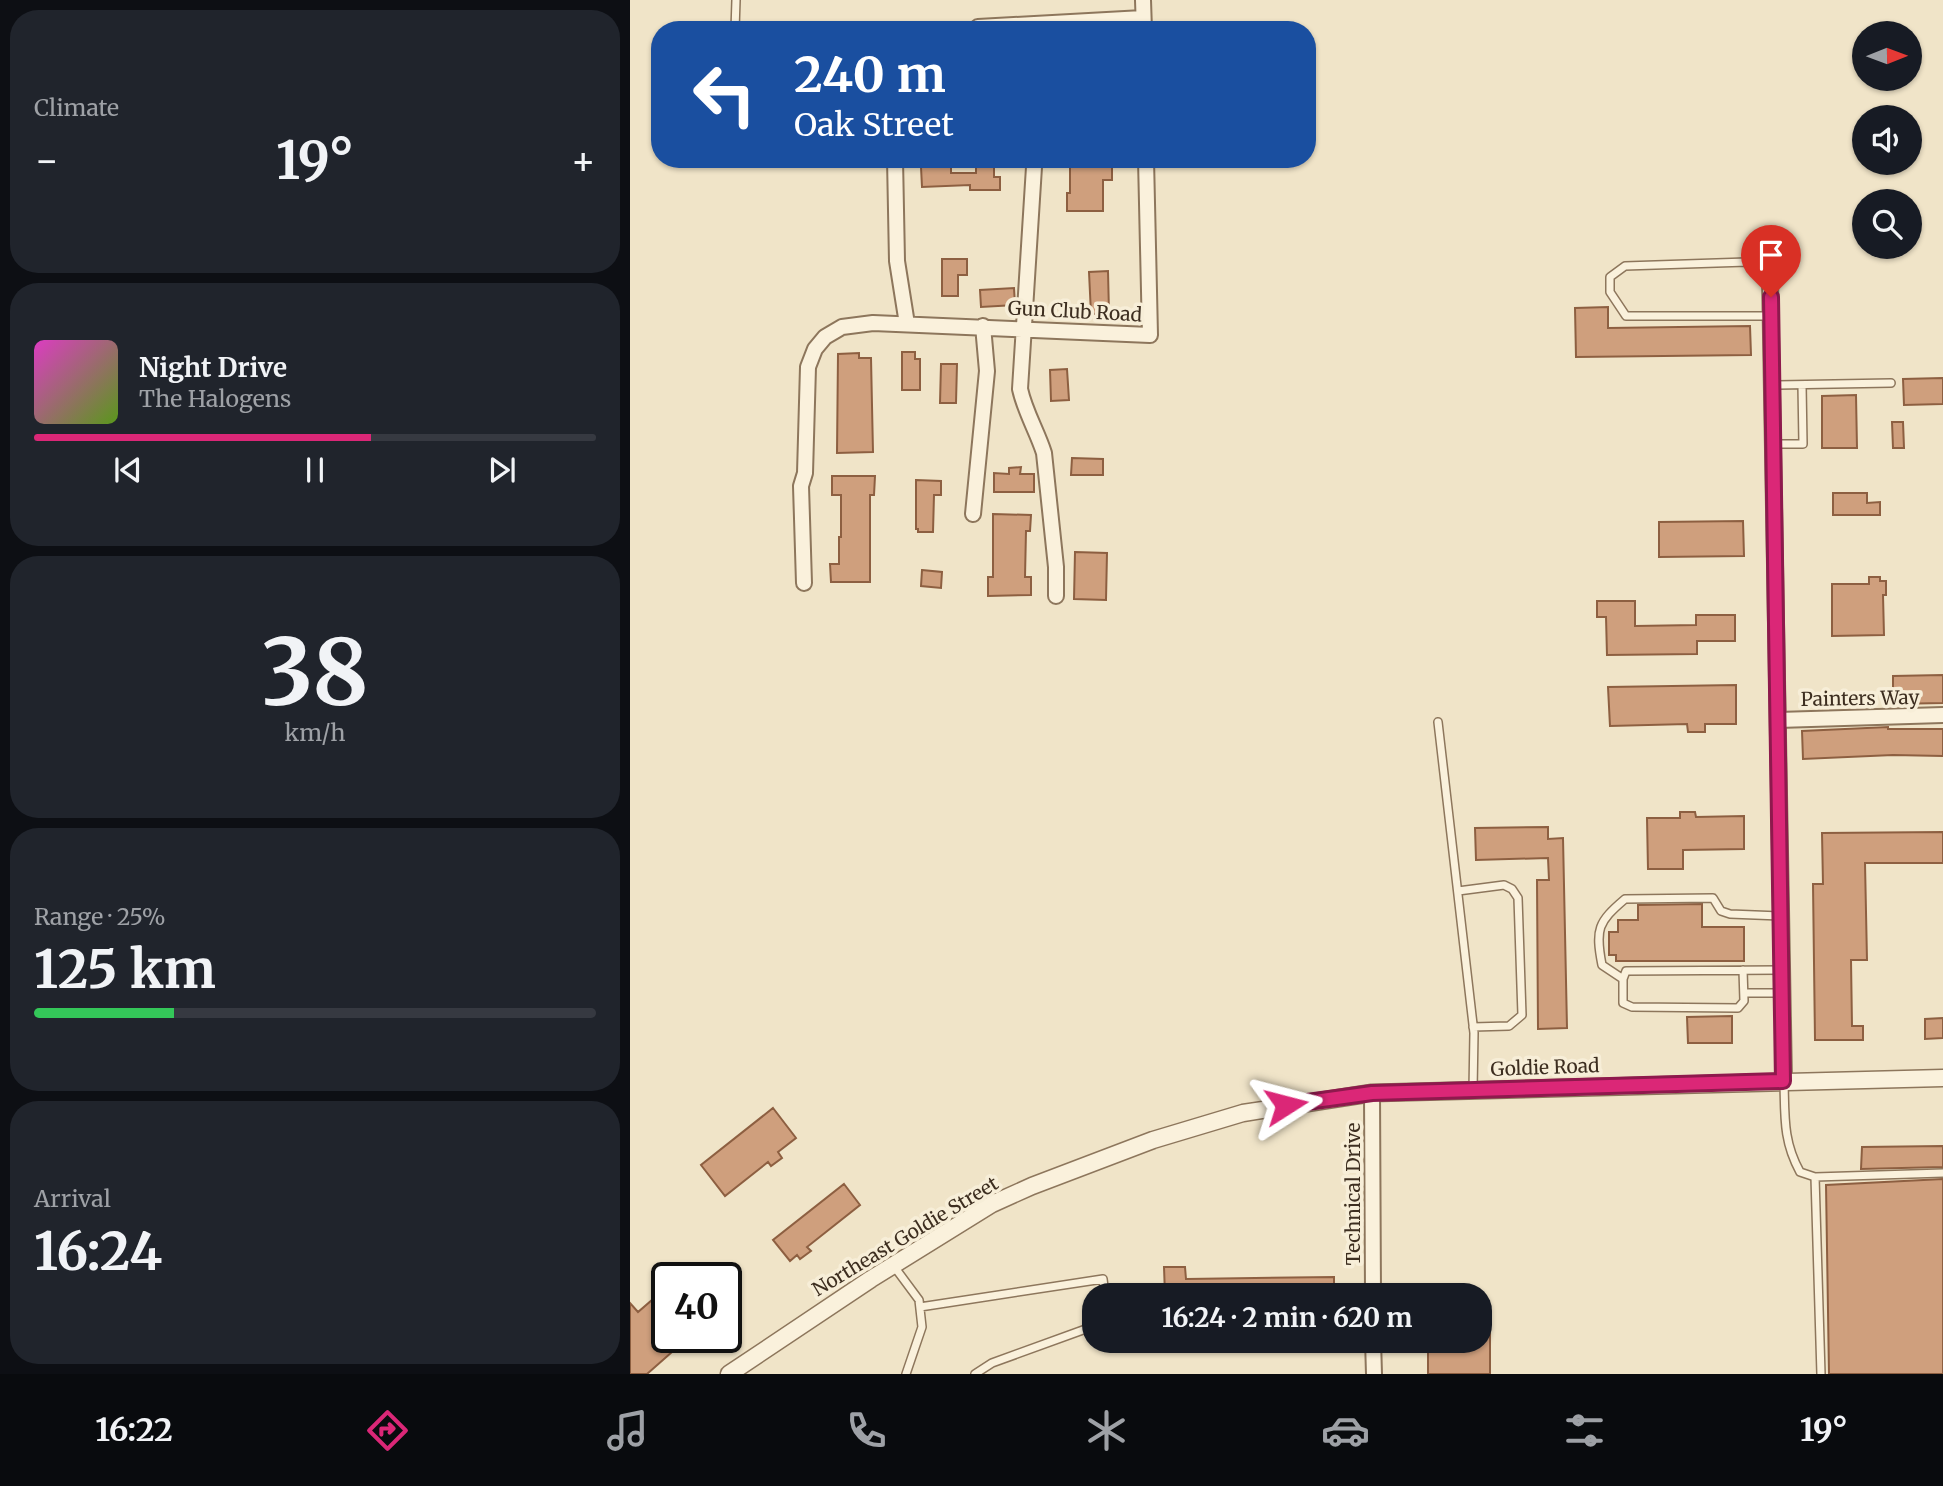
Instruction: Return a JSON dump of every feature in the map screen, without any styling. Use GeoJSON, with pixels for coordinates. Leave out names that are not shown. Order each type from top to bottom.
{"type":"FeatureCollection","features":[{"type":"Feature","properties":{"kind":"street"},"geometry":{"type":"LineString","coordinates":[[1143,0],[1144,21]]}},
{"type":"Feature","properties":{"kind":"street"},"geometry":{"type":"LineString","coordinates":[[895,168],[897,261],[907,324]]}},
{"type":"Feature","properties":{"kind":"street"},"geometry":{"type":"LineString","coordinates":[[1034,168],[1020,389],[1023,405],[1039,436],[1044,453],[1056,567],[1056,596]]}},
{"type":"Feature","properties":{"kind":"street","name":"Gun Club Road"},"geometry":{"type":"LineString","coordinates":[[804,583],[801,486],[805,473],[808,366],[815,349],[825,337],[842,327],[873,323],[1150,335],[1146,168]]}},
{"type":"Feature","properties":{"kind":"street"},"geometry":{"type":"LineString","coordinates":[[1770,278],[1783,1081]]}},
{"type":"Feature","properties":{"kind":"street"},"geometry":{"type":"LineString","coordinates":[[973,514],[987,371],[984,327]]}},
{"type":"Feature","properties":{"kind":"street","name":"Painters Way"},"geometry":{"type":"LineString","coordinates":[[1778,720],[1943,715]]}},
{"type":"Feature","properties":{"kind":"street","name":"Goldie Road"},"geometry":{"type":"LineString","coordinates":[[1153,1140],[1243,1113],[1372,1093],[1943,1078]]}},
{"type":"Feature","properties":{"kind":"street","name":"Technical Drive"},"geometry":{"type":"LineString","coordinates":[[1372,1093],[1373,1283]]}},
{"type":"Feature","properties":{"kind":"street","name":"Northeast Goldie Street"},"geometry":{"type":"LineString","coordinates":[[729,1374],[992,1204],[1153,1140]]}},
{"type":"Feature","properties":{"kind":"street"},"geometry":{"type":"LineString","coordinates":[[1374,1353],[1374,1374]]}},
{"type":"Feature","properties":{"kind":"lane"},"geometry":{"type":"LineString","coordinates":[[735,21],[736,0]]}},
{"type":"Feature","properties":{"kind":"lane"},"geometry":{"type":"LineString","coordinates":[[1770,278],[1747,262],[1625,266],[1610,277],[1609,292],[1626,316],[1771,316]]}},
{"type":"Feature","properties":{"kind":"lane"},"geometry":{"type":"LineString","coordinates":[[1772,385],[1891,383]]}},
{"type":"Feature","properties":{"kind":"lane"},"geometry":{"type":"LineString","coordinates":[[1773,444],[1803,444],[1802,385]]}},
{"type":"Feature","properties":{"kind":"lane"},"geometry":{"type":"LineString","coordinates":[[1438,722],[1473,1027],[1473,1090]]}},
{"type":"Feature","properties":{"kind":"lane"},"geometry":{"type":"LineString","coordinates":[[1458,891],[1504,885],[1512,889],[1518,898],[1522,1015],[1509,1026],[1473,1027]]}},
{"type":"Feature","properties":{"kind":"lane"},"geometry":{"type":"LineString","coordinates":[[1623,979],[1602,965],[1598,946],[1600,924],[1625,899],[1713,898],[1721,911],[1730,914],[1781,916]]}},
{"type":"Feature","properties":{"kind":"lane"},"geometry":{"type":"LineString","coordinates":[[1744,970],[1744,1001],[1738,1007],[1632,1007],[1623,1003],[1623,979],[1626,971],[1744,970],[1782,970]]}},
{"type":"Feature","properties":{"kind":"lane"},"geometry":{"type":"LineString","coordinates":[[1744,993],[1782,993]]}},
{"type":"Feature","properties":{"kind":"lane"},"geometry":{"type":"LineString","coordinates":[[1783,1081],[1786,1138],[1800,1172],[1815,1177],[1943,1173]]}},
{"type":"Feature","properties":{"kind":"lane"},"geometry":{"type":"LineString","coordinates":[[1815,1177],[1821,1374]]}},
{"type":"Feature","properties":{"kind":"lane"},"geometry":{"type":"LineString","coordinates":[[894,1265],[919,1300],[920,1307],[922,1326],[906,1374]]}},
{"type":"Feature","properties":{"kind":"lane"},"geometry":{"type":"LineString","coordinates":[[920,1307],[1103,1279],[1104,1283]]}},
{"type":"Feature","properties":{"kind":"lane"},"geometry":{"type":"LineString","coordinates":[[975,1374],[992,1363],[1082,1330]]}},
{"type":"Feature","properties":{"kind":"building"},"geometry":{"type":"Polygon","coordinates":[[[921,168],[951,168],[951,173],[976,173],[976,168],[994,168],[994,177],[1000,177],[1000,190],[970,190],[970,185],[922,187],[921,168]]]}},
{"type":"Feature","properties":{"kind":"building"},"geometry":{"type":"Polygon","coordinates":[[[1070,168],[1112,168],[1112,180],[1103,180],[1103,211],[1067,211],[1067,193],[1070,193],[1070,168]]]}},
{"type":"Feature","properties":{"kind":"building"},"geometry":{"type":"Polygon","coordinates":[[[942,259],[967,259],[967,275],[958,275],[958,296],[942,296],[942,259]]]}},
{"type":"Feature","properties":{"kind":"building"},"geometry":{"type":"Polygon","coordinates":[[[1108,271],[1109,313],[1091,314],[1089,272],[1108,271]]]}},
{"type":"Feature","properties":{"kind":"building"},"geometry":{"type":"Polygon","coordinates":[[[1014,288],[1015,305],[981,307],[980,290],[1014,288]]]}},
{"type":"Feature","properties":{"kind":"building"},"geometry":{"type":"Polygon","coordinates":[[[1608,307],[1608,328],[1750,326],[1751,355],[1576,357],[1575,308],[1608,307]]]}},
{"type":"Feature","properties":{"kind":"building"},"geometry":{"type":"Polygon","coordinates":[[[902,352],[915,352],[915,359],[920,359],[920,390],[902,390],[902,352]]]}},
{"type":"Feature","properties":{"kind":"building"},"geometry":{"type":"Polygon","coordinates":[[[859,353],[859,358],[871,358],[873,452],[837,453],[838,354],[859,353]]]}},
{"type":"Feature","properties":{"kind":"building"},"geometry":{"type":"Polygon","coordinates":[[[941,364],[957,364],[956,403],[940,403],[941,364]]]}},
{"type":"Feature","properties":{"kind":"building"},"geometry":{"type":"Polygon","coordinates":[[[1067,369],[1069,400],[1051,401],[1050,370],[1067,369]]]}},
{"type":"Feature","properties":{"kind":"building"},"geometry":{"type":"Polygon","coordinates":[[[1943,378],[1943,404],[1904,405],[1903,379],[1943,378]]]}},
{"type":"Feature","properties":{"kind":"building"},"geometry":{"type":"Polygon","coordinates":[[[1856,395],[1857,448],[1822,448],[1822,396],[1856,395]]]}},
{"type":"Feature","properties":{"kind":"building"},"geometry":{"type":"Polygon","coordinates":[[[1892,422],[1903,422],[1904,448],[1893,448],[1892,422]]]}},
{"type":"Feature","properties":{"kind":"building"},"geometry":{"type":"Polygon","coordinates":[[[1072,458],[1103,459],[1103,475],[1071,475],[1072,458]]]}},
{"type":"Feature","properties":{"kind":"building"},"geometry":{"type":"Polygon","coordinates":[[[1021,467],[1020,474],[1034,474],[1034,492],[994,492],[994,473],[1009,474],[1009,468],[1021,467]]]}},
{"type":"Feature","properties":{"kind":"building"},"geometry":{"type":"Polygon","coordinates":[[[832,476],[875,476],[874,495],[870,495],[870,582],[831,582],[830,564],[839,564],[841,537],[841,495],[832,495],[832,476]]]}},
{"type":"Feature","properties":{"kind":"building"},"geometry":{"type":"Polygon","coordinates":[[[916,480],[941,481],[941,495],[934,495],[933,532],[918,532],[916,529],[916,480]]]}},
{"type":"Feature","properties":{"kind":"building"},"geometry":{"type":"Polygon","coordinates":[[[1833,493],[1867,493],[1867,503],[1880,502],[1880,515],[1833,515],[1833,493]]]}},
{"type":"Feature","properties":{"kind":"building"},"geometry":{"type":"Polygon","coordinates":[[[993,514],[1031,515],[1030,531],[1026,531],[1025,577],[1031,577],[1031,595],[988,596],[988,577],[993,577],[993,514]]]}},
{"type":"Feature","properties":{"kind":"building"},"geometry":{"type":"Polygon","coordinates":[[[1743,521],[1744,556],[1659,557],[1659,522],[1743,521]]]}},
{"type":"Feature","properties":{"kind":"building"},"geometry":{"type":"Polygon","coordinates":[[[1075,552],[1107,553],[1106,600],[1074,599],[1075,552]]]}},
{"type":"Feature","properties":{"kind":"building"},"geometry":{"type":"Polygon","coordinates":[[[922,570],[942,572],[941,588],[921,586],[922,570]]]}},
{"type":"Feature","properties":{"kind":"building"},"geometry":{"type":"Polygon","coordinates":[[[1869,577],[1880,577],[1880,581],[1886,581],[1886,595],[1883,595],[1884,635],[1832,636],[1832,584],[1869,584],[1869,577]]]}},
{"type":"Feature","properties":{"kind":"building"},"geometry":{"type":"Polygon","coordinates":[[[1597,601],[1635,601],[1635,626],[1696,625],[1696,615],[1735,615],[1735,641],[1697,641],[1697,654],[1607,655],[1606,617],[1597,617],[1597,601]]]}},
{"type":"Feature","properties":{"kind":"building"},"geometry":{"type":"Polygon","coordinates":[[[1943,675],[1943,703],[1893,704],[1893,676],[1943,675]]]}},
{"type":"Feature","properties":{"kind":"building"},"geometry":{"type":"Polygon","coordinates":[[[1736,685],[1736,724],[1705,724],[1705,732],[1688,732],[1687,724],[1610,726],[1608,687],[1736,685]]]}},
{"type":"Feature","properties":{"kind":"building"},"geometry":{"type":"Polygon","coordinates":[[[1888,727],[1943,729],[1943,756],[1803,759],[1802,731],[1888,727]]]}},
{"type":"Feature","properties":{"kind":"building"},"geometry":{"type":"Polygon","coordinates":[[[1680,812],[1695,812],[1696,817],[1744,816],[1744,849],[1683,850],[1683,869],[1648,869],[1647,818],[1680,818],[1680,812]]]}},
{"type":"Feature","properties":{"kind":"building"},"geometry":{"type":"Polygon","coordinates":[[[1548,827],[1548,839],[1563,838],[1567,1028],[1538,1029],[1537,880],[1549,880],[1548,858],[1476,860],[1475,828],[1548,827]]]}},
{"type":"Feature","properties":{"kind":"building"},"geometry":{"type":"Polygon","coordinates":[[[1943,832],[1943,863],[1865,863],[1867,960],[1851,960],[1852,1026],[1863,1026],[1863,1040],[1815,1040],[1813,884],[1823,884],[1822,833],[1943,832]]]}},
{"type":"Feature","properties":{"kind":"building"},"geometry":{"type":"Polygon","coordinates":[[[1702,904],[1702,927],[1744,927],[1744,961],[1616,961],[1616,955],[1609,955],[1609,932],[1618,932],[1618,920],[1638,920],[1638,905],[1702,904]]]}},
{"type":"Feature","properties":{"kind":"building"},"geometry":{"type":"Polygon","coordinates":[[[1732,1016],[1732,1043],[1688,1043],[1687,1017],[1732,1016]]]}},
{"type":"Feature","properties":{"kind":"building"},"geometry":{"type":"Polygon","coordinates":[[[1943,1018],[1943,1038],[1925,1039],[1925,1019],[1943,1018]]]}},
{"type":"Feature","properties":{"kind":"building"},"geometry":{"type":"Polygon","coordinates":[[[773,1108],[796,1138],[778,1152],[782,1158],[771,1166],[768,1162],[725,1196],[701,1165],[773,1108]]]}},
{"type":"Feature","properties":{"kind":"building"},"geometry":{"type":"Polygon","coordinates":[[[1943,1146],[1943,1167],[1861,1169],[1862,1147],[1943,1146]]]}},
{"type":"Feature","properties":{"kind":"building"},"geometry":{"type":"Polygon","coordinates":[[[1943,1179],[1943,1374],[1829,1374],[1826,1185],[1943,1179]]]}},
{"type":"Feature","properties":{"kind":"building"},"geometry":{"type":"Polygon","coordinates":[[[844,1184],[860,1205],[807,1247],[811,1251],[800,1259],[797,1255],[790,1261],[773,1240],[844,1184]]]}},
{"type":"Feature","properties":{"kind":"building"},"geometry":{"type":"Polygon","coordinates":[[[1164,1267],[1185,1267],[1186,1279],[1334,1277],[1334,1283],[1165,1283],[1164,1267]]]}},
{"type":"Feature","properties":{"kind":"building"},"geometry":{"type":"Polygon","coordinates":[[[651,1301],[651,1353],[671,1353],[647,1374],[630,1374],[630,1303],[638,1312],[651,1301]]]}},
{"type":"Feature","properties":{"kind":"building"},"geometry":{"type":"Polygon","coordinates":[[[1428,1353],[1490,1353],[1490,1374],[1428,1374],[1428,1353]]]}},
{"type":"Feature","properties":{"kind":"route"},"geometry":{"type":"LineString","coordinates":[[1286,1105],[1372,1093],[1783,1081],[1771,297]]}}]}
